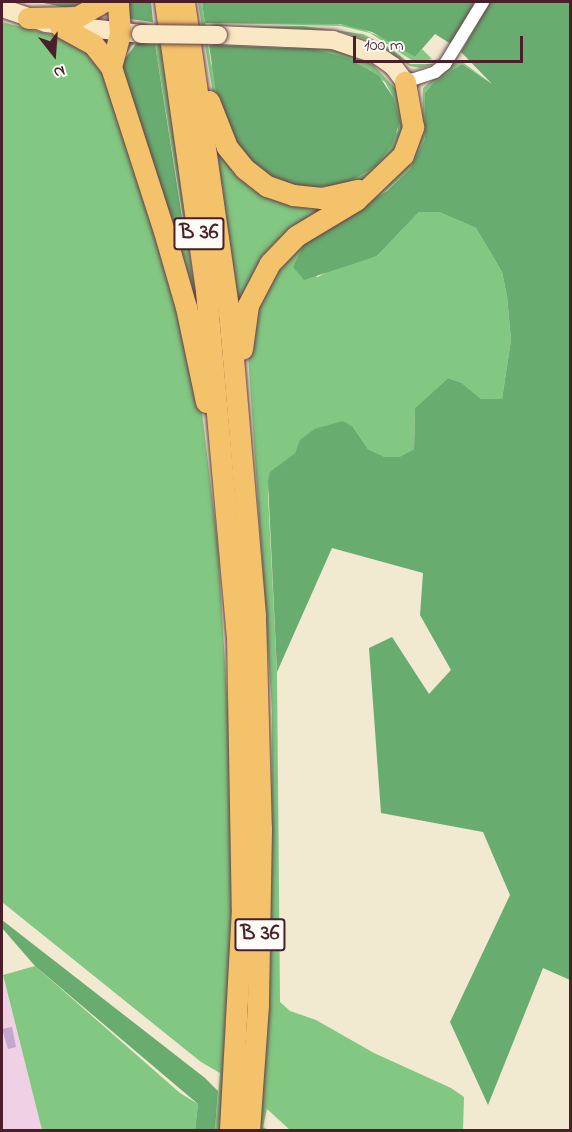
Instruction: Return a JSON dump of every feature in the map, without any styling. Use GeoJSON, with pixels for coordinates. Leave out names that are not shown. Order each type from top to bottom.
{"type":"FeatureCollection","features":[{"type":"Feature","properties":{"kind":"highway"},"geometry":{"type":"LineString","coordinates":[[28,18],[76,17],[103,2]]}},
{"type":"Feature","properties":{"kind":"highway"},"geometry":{"type":"LineString","coordinates":[[111,67],[130,34],[118,2]]}},
{"type":"Feature","properties":{"kind":"highway","name":"B 36"},"geometry":{"type":"LineString","coordinates":[[165,2],[206,291],[225,467],[237,635],[243,819],[240,987],[230,1131]]}},
{"type":"Feature","properties":{"kind":"highway","name":"B 36"},"geometry":{"type":"LineString","coordinates":[[184,2],[236,384],[255,617],[261,808],[260,960],[249,1131]]}},
{"type":"Feature","properties":{"kind":"highway","name":"B 36"},"geometry":{"type":"LineString","coordinates":[[60,26],[93,44],[111,67],[168,242],[186,307],[210,424],[225,467]]}},
{"type":"Feature","properties":{"kind":"highway"},"geometry":{"type":"LineString","coordinates":[[194,66],[205,85],[227,147],[255,178],[279,191],[322,198],[373,185],[395,166],[411,138],[412,109],[405,82]]}},
{"type":"Feature","properties":{"kind":"highway","name":"B 36"},"geometry":{"type":"LineString","coordinates":[[236,384],[248,305],[270,263],[296,236],[356,200],[373,185]]}},
{"type":"Feature","properties":{"kind":"main road"},"geometry":{"type":"LineString","coordinates":[[2,8],[28,18],[60,26],[130,34],[333,40],[376,55],[393,66],[405,82]]}},
{"type":"Feature","properties":{"kind":"street"},"geometry":{"type":"LineString","coordinates":[[405,82],[435,72],[445,64],[483,2]]}},
{"type":"Feature","properties":{"kind":"shaded area"},"geometry":{"type":"Polygon","coordinates":[[[2,973],[42,1130],[2,1130],[2,973]]]}},
{"type":"Feature","properties":{"kind":"green space"},"geometry":{"type":"Polygon","coordinates":[[[39,2],[91,2],[67,8],[39,2]]]}},
{"type":"Feature","properties":{"kind":"green space"},"geometry":{"type":"Polygon","coordinates":[[[126,2],[151,2],[153,22],[130,19],[126,2]]]}},
{"type":"Feature","properties":{"kind":"green space"},"geometry":{"type":"Polygon","coordinates":[[[198,2],[202,2],[211,64],[346,184],[375,167],[398,130],[393,97],[385,82],[348,58],[285,47],[226,45],[228,42],[314,47],[338,51],[373,65],[397,90],[403,127],[393,153],[367,178],[352,186],[276,185],[214,100],[198,2]]]}},
{"type":"Feature","properties":{"kind":"green space"},"geometry":{"type":"Polygon","coordinates":[[[202,2],[475,2],[451,44],[435,34],[415,57],[372,32],[340,24],[205,23],[202,2]]]}},
{"type":"Feature","properties":{"kind":"green space"},"geometry":{"type":"Polygon","coordinates":[[[490,2],[570,2],[570,980],[543,968],[488,1105],[450,1022],[510,895],[483,832],[381,813],[369,648],[392,637],[429,694],[451,670],[420,615],[423,573],[332,548],[277,672],[268,481],[270,472],[295,453],[300,440],[314,429],[343,421],[353,427],[368,449],[385,457],[399,457],[414,449],[415,408],[448,378],[462,383],[481,399],[502,399],[511,340],[507,296],[502,272],[476,228],[439,212],[419,212],[377,256],[304,280],[293,267],[307,238],[387,191],[410,169],[425,139],[425,93],[433,83],[462,64],[492,84],[461,52],[490,2]]]}},
{"type":"Feature","properties":{"kind":"green space"},"geometry":{"type":"Polygon","coordinates":[[[304,21],[357,27],[386,39],[415,57],[422,49],[432,59],[416,63],[370,33],[341,26],[223,23],[304,21]]]}},
{"type":"Feature","properties":{"kind":"green space"},"geometry":{"type":"Polygon","coordinates":[[[2,22],[79,42],[95,51],[118,107],[200,395],[218,546],[231,763],[232,929],[220,1130],[215,1130],[220,1073],[201,1062],[2,902],[2,22]]]}},
{"type":"Feature","properties":{"kind":"green space"},"geometry":{"type":"Polygon","coordinates":[[[303,26],[332,30],[243,27],[303,26]]]}},
{"type":"Feature","properties":{"kind":"green space"},"geometry":{"type":"Polygon","coordinates":[[[337,30],[363,34],[392,49],[410,64],[435,64],[420,68],[410,66],[372,41],[337,30]]]}},
{"type":"Feature","properties":{"kind":"green space"},"geometry":{"type":"Polygon","coordinates":[[[136,40],[125,55],[180,249],[185,245],[183,218],[155,44],[161,44],[205,363],[118,79],[127,42],[136,40]]]}},
{"type":"Feature","properties":{"kind":"green space"},"geometry":{"type":"Polygon","coordinates":[[[136,44],[155,44],[186,243],[180,249],[121,64],[136,44]]]}},
{"type":"Feature","properties":{"kind":"green space"},"geometry":{"type":"Polygon","coordinates":[[[209,45],[312,49],[348,58],[379,76],[393,97],[400,121],[392,145],[375,167],[346,184],[311,188],[288,184],[266,173],[239,152],[218,105],[209,45]]]}},
{"type":"Feature","properties":{"kind":"green space"},"geometry":{"type":"Polygon","coordinates":[[[455,61],[461,61],[496,87],[462,64],[433,83],[425,93],[425,139],[410,169],[387,190],[306,247],[293,267],[318,277],[335,267],[377,256],[419,212],[439,212],[476,228],[502,272],[507,296],[511,340],[502,399],[481,399],[462,383],[448,378],[415,408],[414,449],[399,457],[385,457],[368,449],[353,427],[314,429],[301,440],[295,453],[271,472],[268,494],[277,672],[280,1002],[290,1011],[316,1020],[374,1053],[451,1088],[464,1097],[463,1130],[290,1130],[267,1109],[263,1127],[268,1130],[260,1130],[270,970],[272,710],[247,340],[273,264],[401,173],[422,133],[423,88],[455,61]]]}},
{"type":"Feature","properties":{"kind":"green space"},"geometry":{"type":"Polygon","coordinates":[[[214,132],[230,160],[326,204],[238,318],[214,132]]]}},
{"type":"Feature","properties":{"kind":"green space"},"geometry":{"type":"Polygon","coordinates":[[[2,920],[205,1078],[218,1091],[215,1130],[195,1130],[198,1104],[35,966],[2,928],[2,920]]]}},
{"type":"Feature","properties":{"kind":"green space"},"geometry":{"type":"Polygon","coordinates":[[[35,966],[180,1093],[198,1104],[195,1130],[42,1130],[3,975],[35,966]]]}},
{"type":"Feature","properties":{"kind":"building"},"geometry":{"type":"Polygon","coordinates":[[[12,1027],[16,1047],[8,1049],[2,1029],[12,1027]]]}}]}
